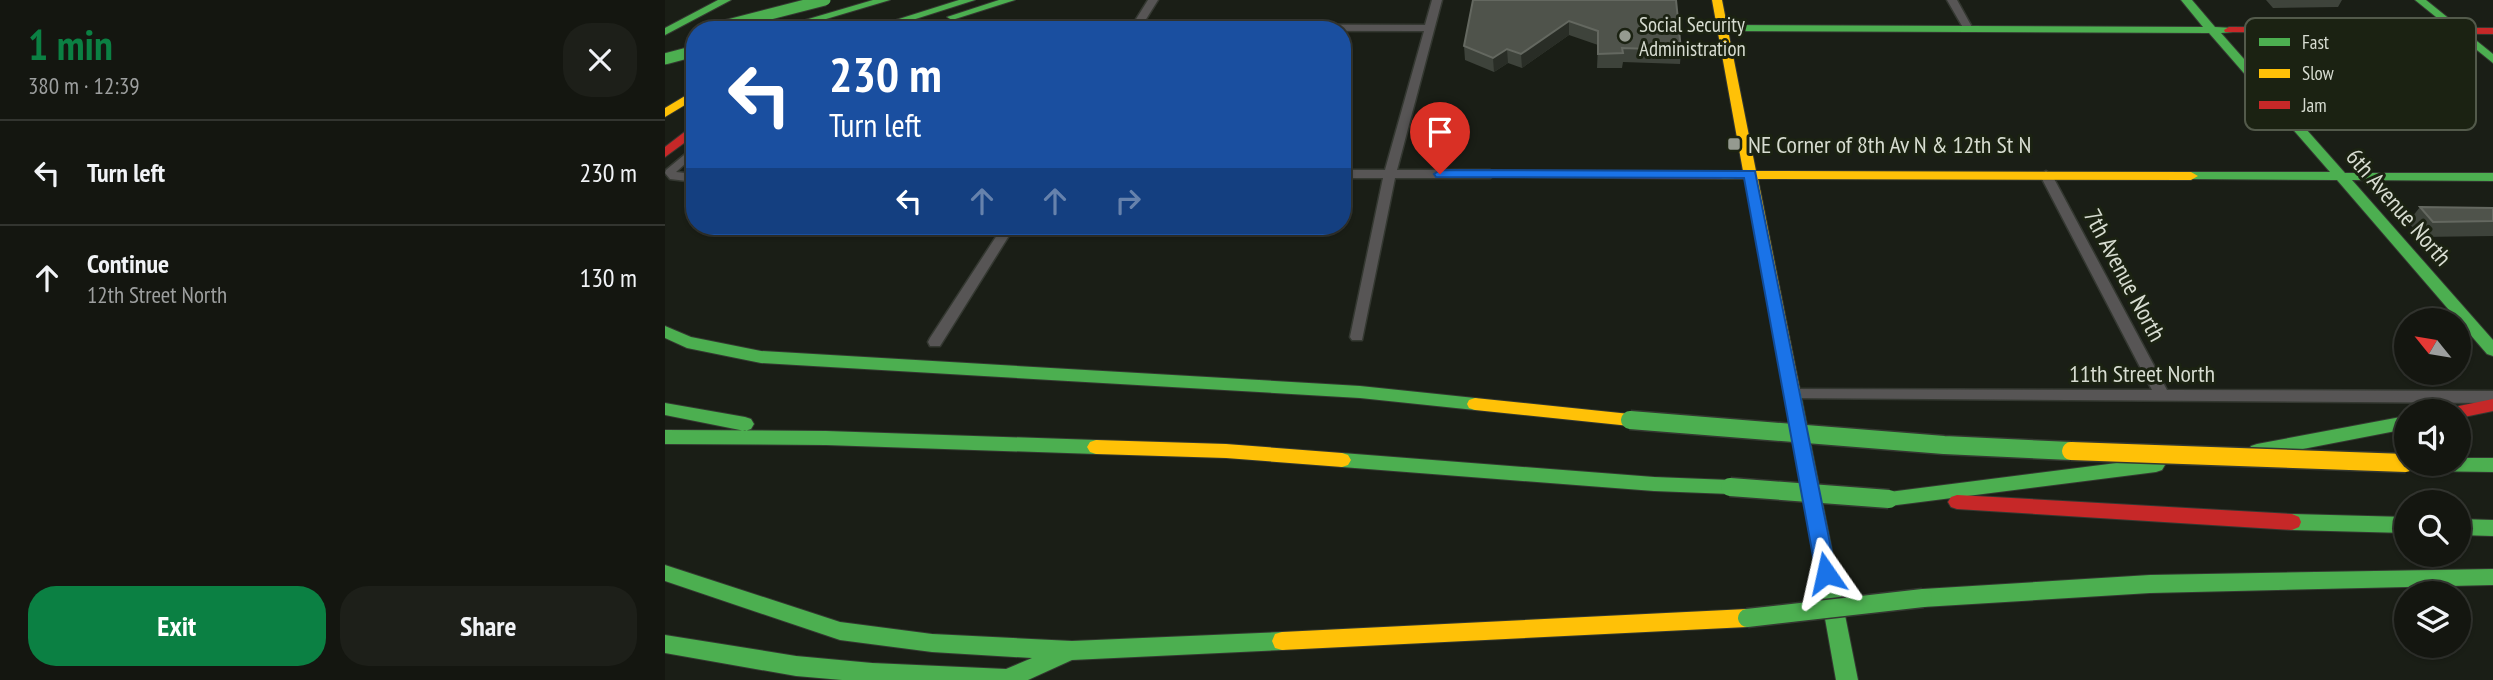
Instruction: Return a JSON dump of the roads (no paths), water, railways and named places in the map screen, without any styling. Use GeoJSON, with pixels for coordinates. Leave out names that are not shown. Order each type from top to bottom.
{"type":"FeatureCollection","features":[{"type":"Feature","properties":{"kind":"main road"},"geometry":{"type":"LineString","coordinates":[[665,32],[726,0]]}},
{"type":"Feature","properties":{"kind":"main road"},"geometry":{"type":"LineString","coordinates":[[745,21],[786,0]]}},
{"type":"Feature","properties":{"kind":"main road"},"geometry":{"type":"LineString","coordinates":[[750,21],[799,0]]}},
{"type":"Feature","properties":{"kind":"main road"},"geometry":{"type":"LineString","coordinates":[[743,21],[825,0]]}},
{"type":"Feature","properties":{"kind":"main road"},"geometry":{"type":"LineString","coordinates":[[808,21],[884,0]]}},
{"type":"Feature","properties":{"kind":"main road"},"geometry":{"type":"LineString","coordinates":[[860,21],[927,0]]}},
{"type":"Feature","properties":{"kind":"main road"},"geometry":{"type":"LineString","coordinates":[[899,21],[970,0]]}},
{"type":"Feature","properties":{"kind":"main road"},"geometry":{"type":"LineString","coordinates":[[940,21],[1010,0]]}},
{"type":"Feature","properties":{"kind":"main road"},"geometry":{"type":"LineString","coordinates":[[1717,0],[1847,680]]}},
{"type":"Feature","properties":{"kind":"main road","name":"6th Avenue North"},"geometry":{"type":"LineString","coordinates":[[2186,0],[2245,66]]}},
{"type":"Feature","properties":{"kind":"main road"},"geometry":{"type":"LineString","coordinates":[[2420,0],[2442,18]]}},
{"type":"Feature","properties":{"kind":"main road"},"geometry":{"type":"LineString","coordinates":[[753,21],[762,16]]}},
{"type":"Feature","properties":{"kind":"main road"},"geometry":{"type":"LineString","coordinates":[[1722,28],[2245,30]]}},
{"type":"Feature","properties":{"kind":"main road"},"geometry":{"type":"LineString","coordinates":[[665,41],[686,35]]}},
{"type":"Feature","properties":{"kind":"main road"},"geometry":{"type":"LineString","coordinates":[[2476,46],[2493,60]]}},
{"type":"Feature","properties":{"kind":"main road"},"geometry":{"type":"LineString","coordinates":[[665,59],[686,49]]}},
{"type":"Feature","properties":{"kind":"main road"},"geometry":{"type":"LineString","coordinates":[[665,59],[686,53]]}},
{"type":"Feature","properties":{"kind":"main road"},"geometry":{"type":"LineString","coordinates":[[665,68],[686,56]]}},
{"type":"Feature","properties":{"kind":"main road"},"geometry":{"type":"LineString","coordinates":[[675,88],[686,85]]}},
{"type":"Feature","properties":{"kind":"main road"},"geometry":{"type":"LineString","coordinates":[[665,113],[686,100]]}},
{"type":"Feature","properties":{"kind":"main road","name":"6th Avenue North"},"geometry":{"type":"LineString","coordinates":[[2302,130],[2493,350]]}},
{"type":"Feature","properties":{"kind":"main road"},"geometry":{"type":"LineString","coordinates":[[665,153],[686,136]]}},
{"type":"Feature","properties":{"kind":"main road"},"geometry":{"type":"LineString","coordinates":[[1490,174],[2493,177]]}},
{"type":"Feature","properties":{"kind":"main road"},"geometry":{"type":"LineString","coordinates":[[665,331],[699,345],[761,357],[1360,391],[1630,420],[1944,445],[2236,459],[2394,463]]}},
{"type":"Feature","properties":{"kind":"main road"},"geometry":{"type":"LineString","coordinates":[[2471,410],[2493,405]]}},
{"type":"Feature","properties":{"kind":"main road"},"geometry":{"type":"LineString","coordinates":[[665,409],[826,438]]}},
{"type":"Feature","properties":{"kind":"main road"},"geometry":{"type":"LineString","coordinates":[[1889,499],[2253,452],[2394,424]]}},
{"type":"Feature","properties":{"kind":"main road"},"geometry":{"type":"LineString","coordinates":[[665,437],[826,438],[1226,452],[1889,499],[2297,522],[2394,525]]}},
{"type":"Feature","properties":{"kind":"main road"},"geometry":{"type":"LineString","coordinates":[[2471,465],[2493,466]]}},
{"type":"Feature","properties":{"kind":"main road"},"geometry":{"type":"LineString","coordinates":[[2471,527],[2493,528]]}},
{"type":"Feature","properties":{"kind":"main road"},"geometry":{"type":"LineString","coordinates":[[665,573],[840,631],[932,643],[1072,651],[1747,618],[1923,598],[2150,584],[2493,577]]}},
{"type":"Feature","properties":{"kind":"main road"},"geometry":{"type":"LineString","coordinates":[[665,643],[809,667],[872,673],[1006,679],[1072,651]]}},
{"type":"Feature","properties":{"kind":"street"},"geometry":{"type":"LineString","coordinates":[[1140,21],[1153,0]]}},
{"type":"Feature","properties":{"kind":"street"},"geometry":{"type":"LineString","coordinates":[[1357,337],[1390,174],[1437,0]]}},
{"type":"Feature","properties":{"kind":"street"},"geometry":{"type":"LineString","coordinates":[[1952,0],[1968,29]]}},
{"type":"Feature","properties":{"kind":"street"},"geometry":{"type":"LineString","coordinates":[[1351,27],[1431,27]]}},
{"type":"Feature","properties":{"kind":"street"},"geometry":{"type":"LineString","coordinates":[[686,157],[670,172],[671,176],[686,178]]}},
{"type":"Feature","properties":{"kind":"street"},"geometry":{"type":"LineString","coordinates":[[1351,174],[1490,174]]}},
{"type":"Feature","properties":{"kind":"street","name":"7th Avenue North"},"geometry":{"type":"LineString","coordinates":[[2046,175],[2163,396]]}},
{"type":"Feature","properties":{"kind":"street"},"geometry":{"type":"LineString","coordinates":[[935,342],[1003,235]]}},
{"type":"Feature","properties":{"kind":"street","name":"11th Street North"},"geometry":{"type":"LineString","coordinates":[[1792,394],[2493,397]]}},
{"type":"Feature","properties":{"kind":"place","name":"Social Security Administration"},"geometry":{"type":"Point","coordinates":[1625,36]}},
{"type":"Feature","properties":{"kind":"place","name":"NE Corner of 8th Av N & 12th St N"},"geometry":{"type":"Point","coordinates":[1734,144]}}]}
